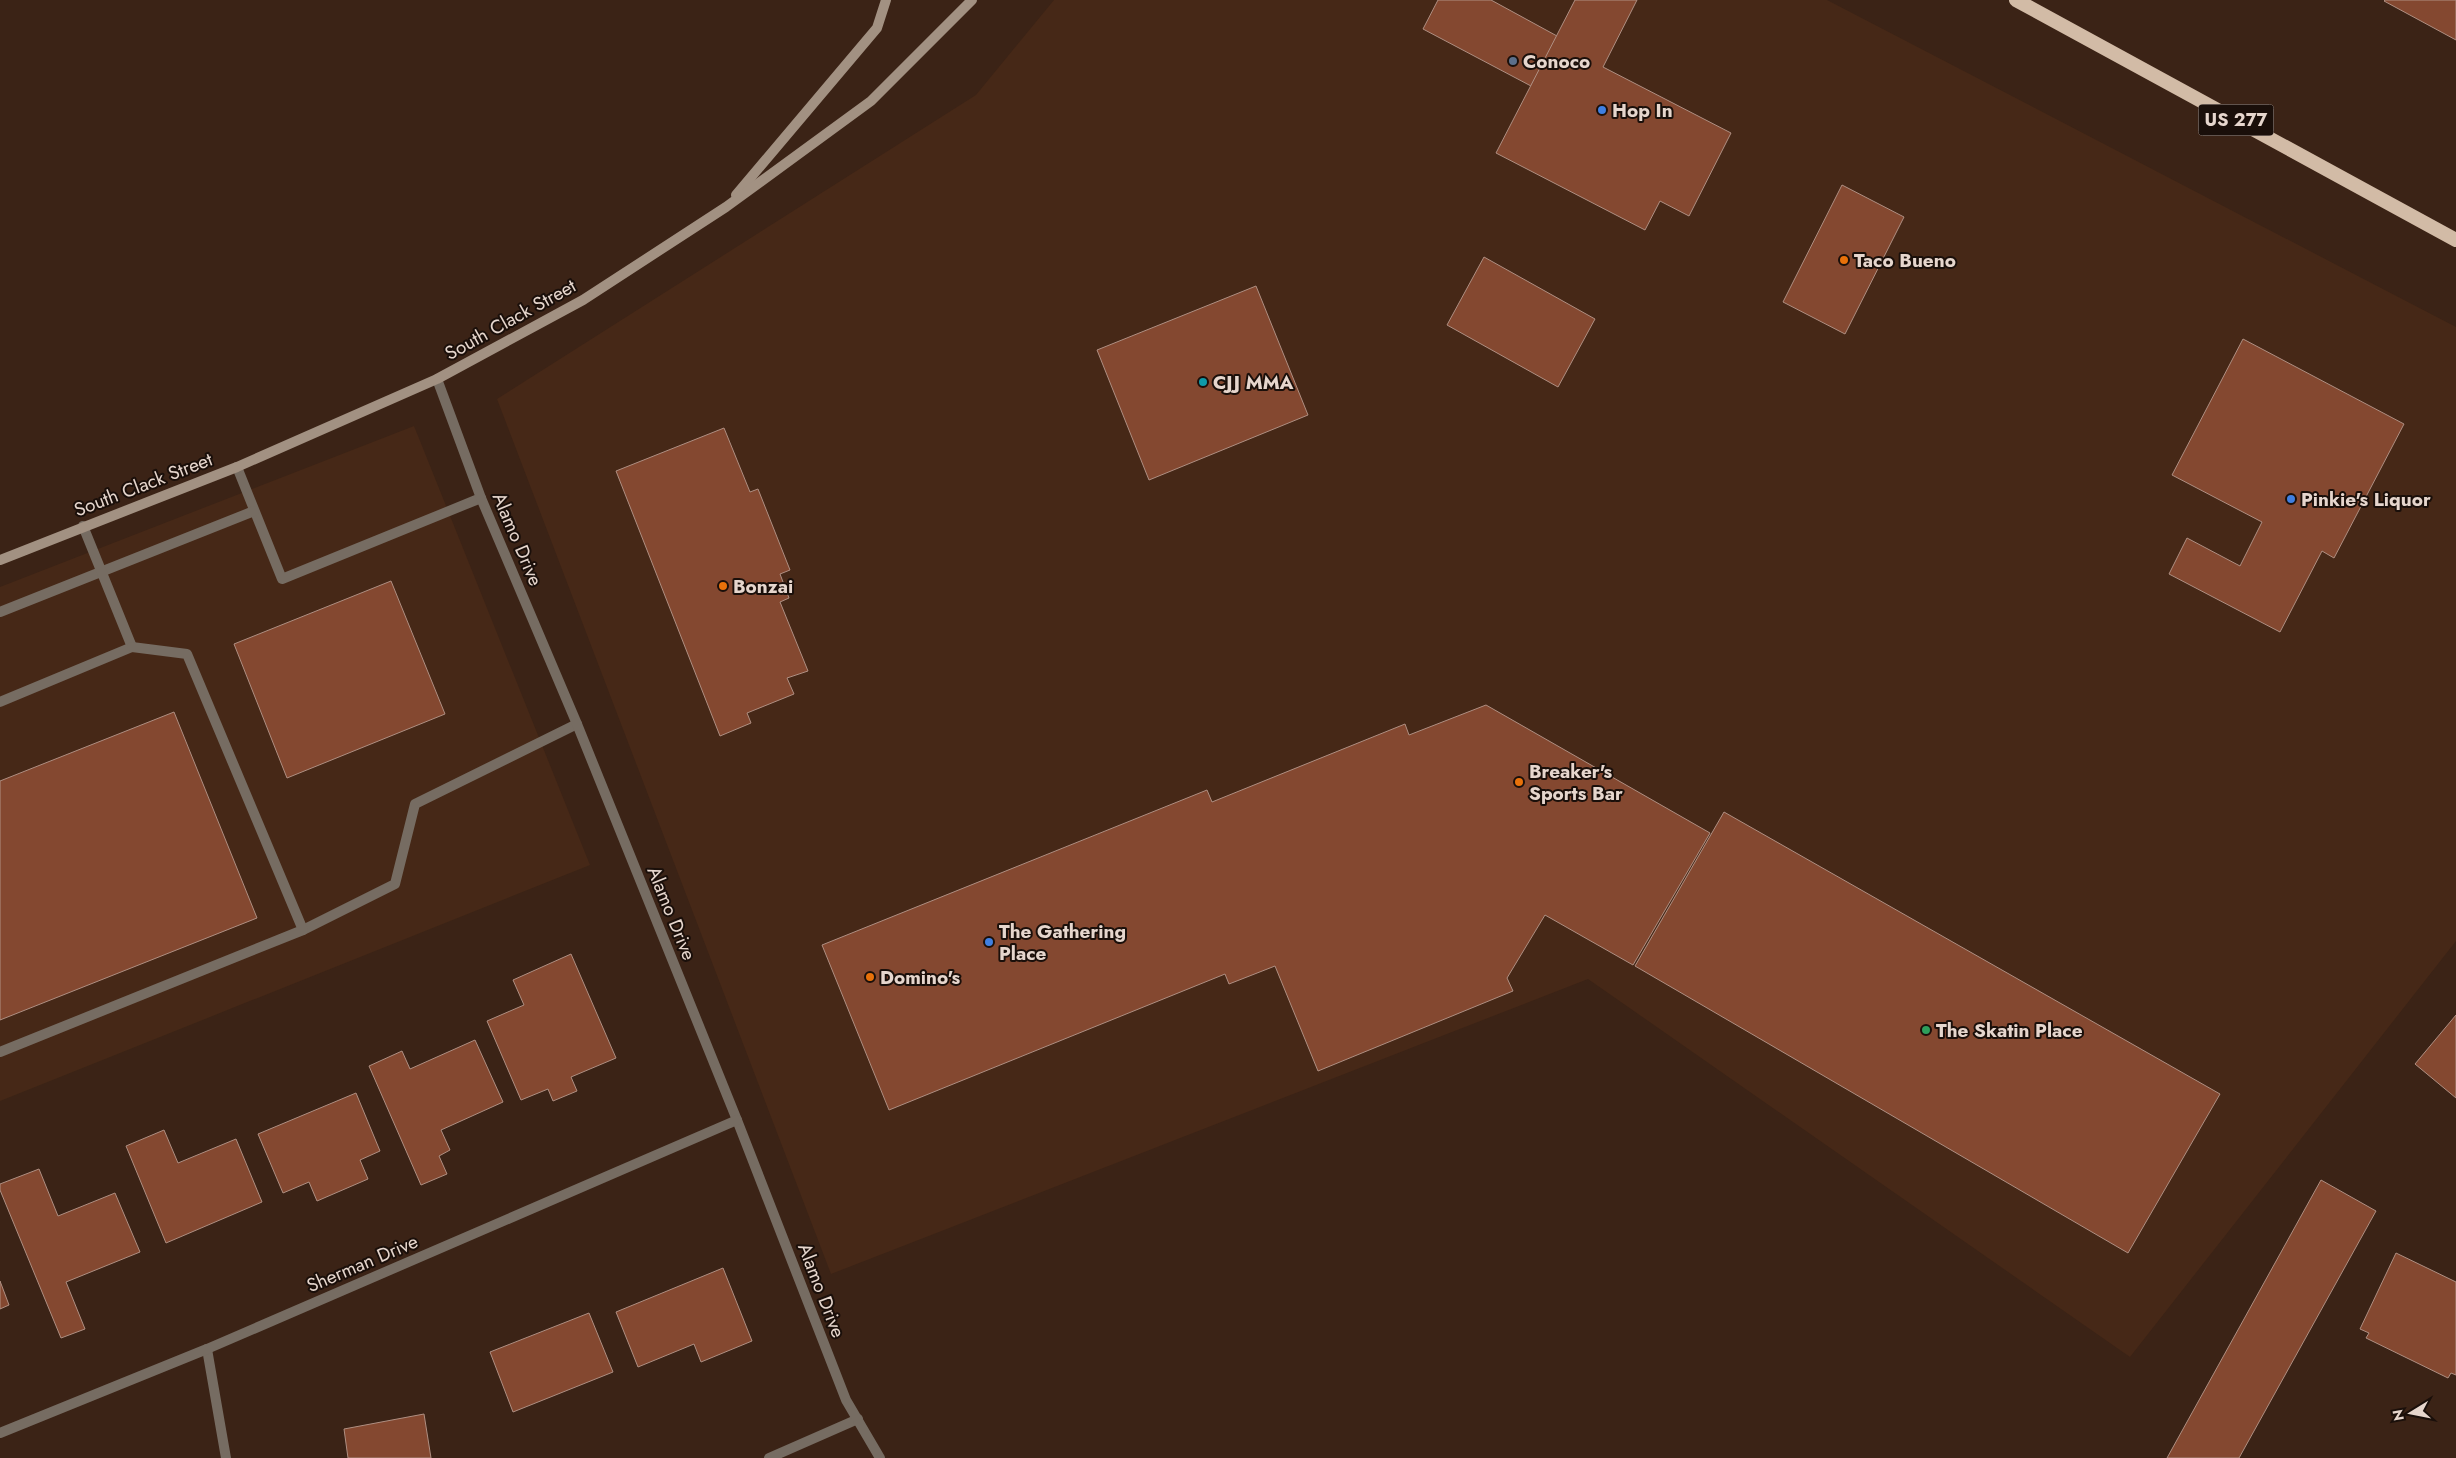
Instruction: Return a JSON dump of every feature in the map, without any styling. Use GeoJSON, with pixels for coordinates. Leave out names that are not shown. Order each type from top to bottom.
{"type":"FeatureCollection","features":[{"type":"Feature","properties":{"kind":"highway","name":"US 277"},"geometry":{"type":"LineString","coordinates":[[2016,0],[2456,240]]}},
{"type":"Feature","properties":{"kind":"main road"},"geometry":{"type":"LineString","coordinates":[[726,207],[877,28],[886,0]]}},
{"type":"Feature","properties":{"kind":"main road","name":"South Clack Street"},"geometry":{"type":"LineString","coordinates":[[0,560],[237,467],[437,379],[583,300],[726,207],[872,101],[972,0]]}},
{"type":"Feature","properties":{"kind":"street","name":"Alamo Drive"},"geometry":{"type":"LineString","coordinates":[[437,379],[481,498],[577,724],[737,1120],[846,1400],[880,1458]]}},
{"type":"Feature","properties":{"kind":"street"},"geometry":{"type":"LineString","coordinates":[[237,467],[282,579],[481,498]]}},
{"type":"Feature","properties":{"kind":"street"},"geometry":{"type":"LineString","coordinates":[[0,612],[254,511]]}},
{"type":"Feature","properties":{"kind":"street"},"geometry":{"type":"LineString","coordinates":[[83,526],[132,647]]}},
{"type":"Feature","properties":{"kind":"street"},"geometry":{"type":"LineString","coordinates":[[0,702],[132,647],[187,654],[303,930]]}},
{"type":"Feature","properties":{"kind":"street"},"geometry":{"type":"LineString","coordinates":[[0,1052],[303,930],[395,884],[415,804],[577,724]]}},
{"type":"Feature","properties":{"kind":"street","name":"Sherman Drive"},"geometry":{"type":"LineString","coordinates":[[0,1433],[207,1349],[737,1120]]}},
{"type":"Feature","properties":{"kind":"street"},"geometry":{"type":"LineString","coordinates":[[207,1349],[226,1458]]}},
{"type":"Feature","properties":{"kind":"street"},"geometry":{"type":"LineString","coordinates":[[769,1458],[858,1419]]}},
{"type":"Feature","properties":{"kind":"shaded area"},"geometry":{"type":"Polygon","coordinates":[[[1054,0],[1827,0],[2456,327],[2456,941],[2130,1357],[1588,979],[831,1274],[497,399],[976,95],[1054,0]]]}},
{"type":"Feature","properties":{"kind":"shaded area"},"geometry":{"type":"Polygon","coordinates":[[[414,426],[590,865],[0,1101],[0,587],[414,426]]]}},
{"type":"Feature","properties":{"kind":"building","name":"Conoco"},"geometry":{"type":"Polygon","coordinates":[[[1438,0],[1491,0],[1557,36],[1531,86],[1423,29],[1438,0]]]}},
{"type":"Feature","properties":{"kind":"building","name":"Hop In"},"geometry":{"type":"Polygon","coordinates":[[[1575,0],[1637,0],[1603,67],[1731,133],[1689,216],[1660,201],[1645,230],[1496,153],[1575,0]]]}},
{"type":"Feature","properties":{"kind":"building"},"geometry":{"type":"Polygon","coordinates":[[[2456,0],[2456,40],[2384,1],[2456,0]]]}},
{"type":"Feature","properties":{"kind":"building","name":"Taco Bueno"},"geometry":{"type":"Polygon","coordinates":[[[1842,185],[1904,217],[1845,334],[1783,302],[1842,185]]]}},
{"type":"Feature","properties":{"kind":"building"},"geometry":{"type":"Polygon","coordinates":[[[1484,257],[1595,319],[1558,387],[1447,325],[1484,257]]]}},
{"type":"Feature","properties":{"kind":"building","name":"CJJ MMA"},"geometry":{"type":"Polygon","coordinates":[[[1256,286],[1308,415],[1149,480],[1097,350],[1256,286]]]}},
{"type":"Feature","properties":{"kind":"building","name":"Pinkie's Liquor"},"geometry":{"type":"Polygon","coordinates":[[[2243,339],[2404,424],[2334,558],[2322,551],[2280,632],[2169,574],[2187,538],[2240,566],[2262,522],[2172,475],[2243,339]]]}},
{"type":"Feature","properties":{"kind":"building","name":"Bonzai"},"geometry":{"type":"Polygon","coordinates":[[[724,428],[750,492],[758,489],[790,570],[780,574],[789,598],[780,602],[808,671],[787,678],[794,694],[747,713],[751,723],[720,736],[616,471],[724,428]]]}},
{"type":"Feature","properties":{"kind":"building"},"geometry":{"type":"Polygon","coordinates":[[[391,581],[445,714],[287,778],[234,644],[391,581]]]}},
{"type":"Feature","properties":{"kind":"building"},"geometry":{"type":"Polygon","coordinates":[[[1486,705],[1710,833],[1633,965],[1545,915],[1507,978],[1513,991],[1318,1071],[1275,966],[1229,984],[1225,974],[889,1110],[822,945],[1207,790],[1212,802],[1405,724],[1409,735],[1486,705]]]}},
{"type":"Feature","properties":{"kind":"building"},"geometry":{"type":"Polygon","coordinates":[[[174,712],[257,918],[0,1020],[0,781],[174,712]]]}},
{"type":"Feature","properties":{"kind":"building","name":"The Skatin Place"},"geometry":{"type":"Polygon","coordinates":[[[1724,812],[2220,1094],[2128,1253],[1635,966],[1724,812]]]}},
{"type":"Feature","properties":{"kind":"building"},"geometry":{"type":"Polygon","coordinates":[[[571,954],[616,1058],[571,1077],[577,1091],[553,1101],[548,1089],[521,1100],[487,1021],[524,1005],[513,980],[571,954]]]}},
{"type":"Feature","properties":{"kind":"building"},"geometry":{"type":"Polygon","coordinates":[[[2456,1015],[2456,1098],[2415,1064],[2456,1015]]]}},
{"type":"Feature","properties":{"kind":"building"},"geometry":{"type":"Polygon","coordinates":[[[475,1040],[503,1102],[441,1130],[450,1150],[439,1156],[447,1174],[421,1185],[369,1066],[402,1051],[410,1069],[475,1040]]]}},
{"type":"Feature","properties":{"kind":"building"},"geometry":{"type":"Polygon","coordinates":[[[356,1093],[380,1151],[360,1160],[368,1179],[317,1201],[309,1182],[283,1193],[258,1134],[356,1093]]]}},
{"type":"Feature","properties":{"kind":"building"},"geometry":{"type":"Polygon","coordinates":[[[164,1130],[178,1163],[236,1139],[262,1202],[166,1243],[126,1146],[164,1130]]]}},
{"type":"Feature","properties":{"kind":"building"},"geometry":{"type":"Polygon","coordinates":[[[39,1169],[58,1216],[115,1193],[140,1252],[66,1282],[85,1329],[61,1338],[0,1190],[0,1184],[39,1169]]]}},
{"type":"Feature","properties":{"kind":"building"},"geometry":{"type":"Polygon","coordinates":[[[2321,1180],[2376,1211],[2239,1458],[2167,1458],[2321,1180]]]}},
{"type":"Feature","properties":{"kind":"building"},"geometry":{"type":"Polygon","coordinates":[[[2396,1253],[2456,1282],[2456,1375],[2451,1373],[2448,1378],[2366,1338],[2369,1333],[2360,1329],[2396,1253]]]}},
{"type":"Feature","properties":{"kind":"building"},"geometry":{"type":"Polygon","coordinates":[[[723,1268],[752,1341],[701,1362],[694,1344],[638,1367],[616,1312],[723,1268]]]}},
{"type":"Feature","properties":{"kind":"building"},"geometry":{"type":"Polygon","coordinates":[[[0,1281],[9,1305],[0,1309],[0,1281]]]}},
{"type":"Feature","properties":{"kind":"building"},"geometry":{"type":"Polygon","coordinates":[[[589,1313],[613,1372],[513,1412],[490,1352],[589,1313]]]}},
{"type":"Feature","properties":{"kind":"building"},"geometry":{"type":"Polygon","coordinates":[[[424,1414],[431,1458],[348,1458],[344,1429],[424,1414]]]}},
{"type":"Feature","properties":{"kind":"place","name":"Conoco"},"geometry":{"type":"Point","coordinates":[1513,61]}},
{"type":"Feature","properties":{"kind":"place","name":"Hop In"},"geometry":{"type":"Point","coordinates":[1602,110]}},
{"type":"Feature","properties":{"kind":"place","name":"Taco Bueno"},"geometry":{"type":"Point","coordinates":[1844,260]}},
{"type":"Feature","properties":{"kind":"place","name":"CJJ MMA"},"geometry":{"type":"Point","coordinates":[1203,382]}},
{"type":"Feature","properties":{"kind":"place","name":"Pinkie's Liquor"},"geometry":{"type":"Point","coordinates":[2291,499]}},
{"type":"Feature","properties":{"kind":"place","name":"Bonzai"},"geometry":{"type":"Point","coordinates":[723,586]}},
{"type":"Feature","properties":{"kind":"place","name":"Breaker's Sports Bar"},"geometry":{"type":"Point","coordinates":[1519,782]}},
{"type":"Feature","properties":{"kind":"place","name":"The Gathering Place"},"geometry":{"type":"Point","coordinates":[989,942]}},
{"type":"Feature","properties":{"kind":"place","name":"Domino's"},"geometry":{"type":"Point","coordinates":[870,977]}},
{"type":"Feature","properties":{"kind":"place","name":"The Skatin Place"},"geometry":{"type":"Point","coordinates":[1926,1030]}}]}
